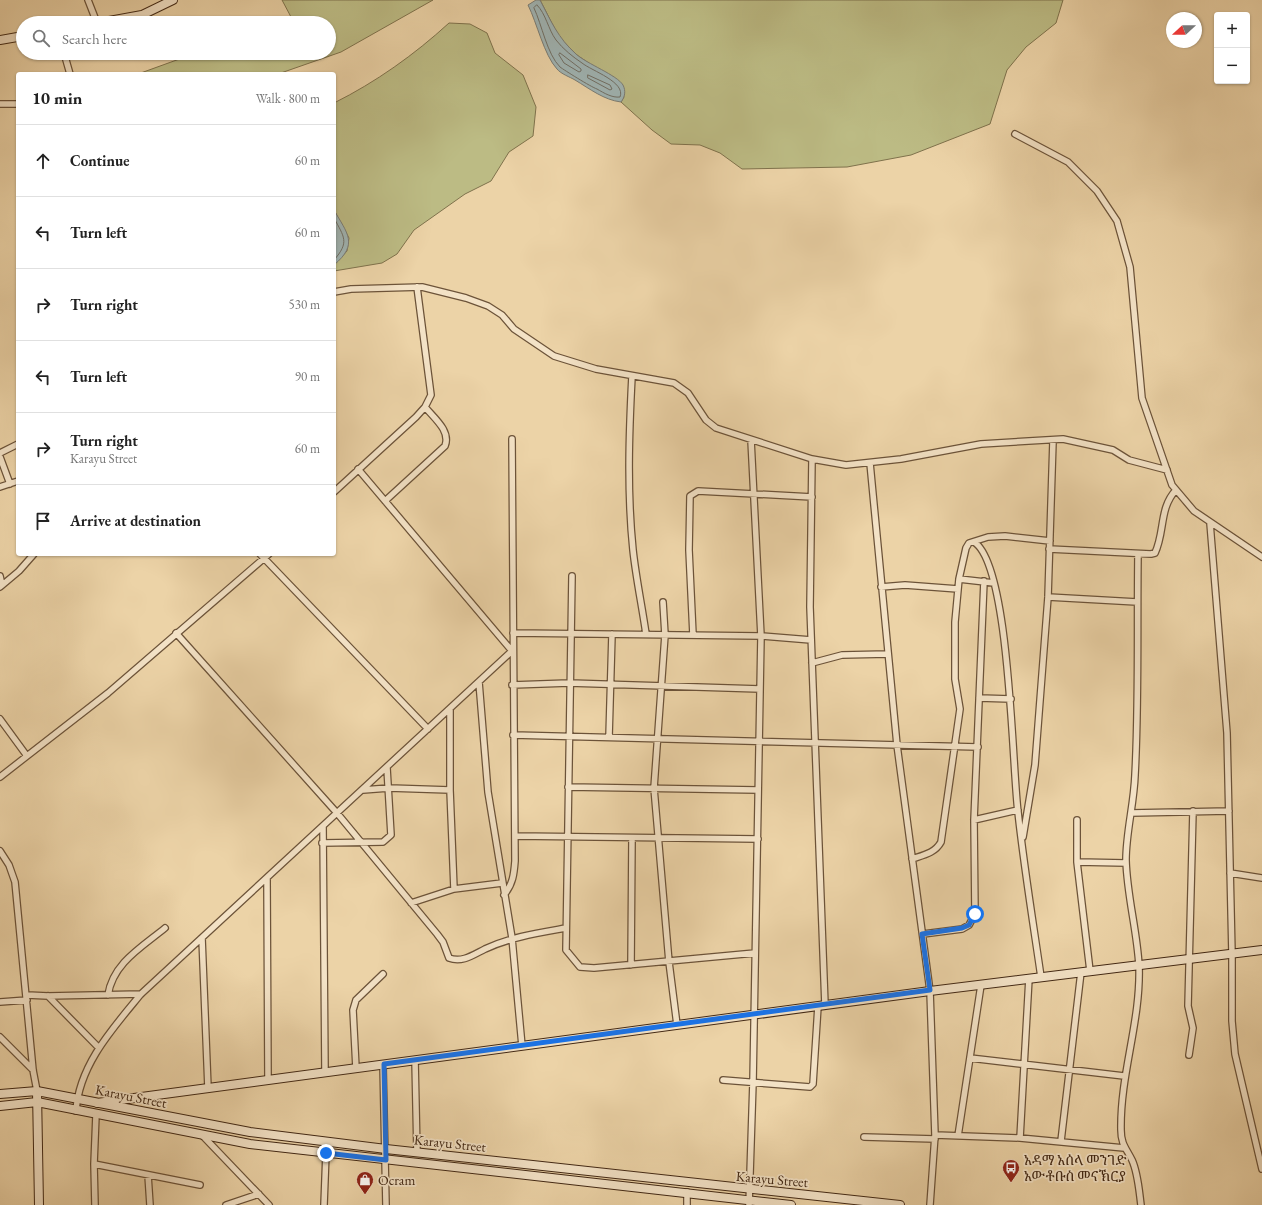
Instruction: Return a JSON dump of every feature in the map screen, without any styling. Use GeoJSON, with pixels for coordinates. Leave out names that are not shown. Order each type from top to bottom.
{"type":"FeatureCollection","features":[{"type":"Feature","properties":{"kind":"main road"},"geometry":{"type":"LineString","coordinates":[[136,16],[142,15],[173,0]]}},
{"type":"Feature","properties":{"kind":"main road"},"geometry":{"type":"LineString","coordinates":[[0,40],[16,37]]}},
{"type":"Feature","properties":{"kind":"main road"},"geometry":{"type":"LineString","coordinates":[[97,1103],[930,990],[1190,960],[1262,950]]}},
{"type":"Feature","properties":{"kind":"main road"},"geometry":{"type":"LineString","coordinates":[[37,1090],[40,1205]]}},
{"type":"Feature","properties":{"kind":"main road","name":"Karayu Street"},"geometry":{"type":"LineString","coordinates":[[0,1094],[37,1090],[250,1132],[417,1153],[900,1205]]}},
{"type":"Feature","properties":{"kind":"main road","name":"Karayu Street"},"geometry":{"type":"LineString","coordinates":[[0,1106],[37,1102],[76,1111],[250,1144],[688,1192],[749,1203],[791,1205]]}},
{"type":"Feature","properties":{"kind":"street"},"geometry":{"type":"LineString","coordinates":[[88,0],[95,16]]}},
{"type":"Feature","properties":{"kind":"street"},"geometry":{"type":"LineString","coordinates":[[66,60],[69,72]]}},
{"type":"Feature","properties":{"kind":"street"},"geometry":{"type":"LineString","coordinates":[[0,104],[16,104]]}},
{"type":"Feature","properties":{"kind":"street"},"geometry":{"type":"LineString","coordinates":[[1016,134],[1068,162],[1097,191],[1117,221],[1130,268],[1142,398],[1167,470],[1176,490],[1194,511],[1262,557]]}},
{"type":"Feature","properties":{"kind":"street"},"geometry":{"type":"LineString","coordinates":[[336,292],[351,288],[417,287],[466,298],[488,306],[502,315],[514,329],[554,356],[596,369],[674,383],[688,393],[706,420],[716,428],[812,460],[846,465],[870,463],[901,459],[981,444],[1063,439],[1107,448],[1129,460],[1167,470]]}},
{"type":"Feature","properties":{"kind":"street"},"geometry":{"type":"LineString","coordinates":[[336,490],[425,407],[431,395],[430,377],[417,287]]}},
{"type":"Feature","properties":{"kind":"street"},"geometry":{"type":"LineString","coordinates":[[632,376],[628,451],[630,512],[633,550],[646,634]]}},
{"type":"Feature","properties":{"kind":"street"},"geometry":{"type":"LineString","coordinates":[[385,501],[445,446],[447,436],[445,430],[425,407]]}},
{"type":"Feature","properties":{"kind":"street"},"geometry":{"type":"LineString","coordinates":[[504,895],[510,887],[514,876],[515,836],[512,685],[512,439]]}},
{"type":"Feature","properties":{"kind":"street"},"geometry":{"type":"LineString","coordinates":[[749,1203],[753,1082],[761,636],[751,440]]}},
{"type":"Feature","properties":{"kind":"street"},"geometry":{"type":"LineString","coordinates":[[1022,843],[1035,764],[1048,597],[1053,440]]}},
{"type":"Feature","properties":{"kind":"street"},"geometry":{"type":"LineString","coordinates":[[0,453],[16,445]]}},
{"type":"Feature","properties":{"kind":"street"},"geometry":{"type":"LineString","coordinates":[[0,457],[10,484]]}},
{"type":"Feature","properties":{"kind":"street"},"geometry":{"type":"LineString","coordinates":[[723,1080],[806,1088],[813,1084],[821,1005],[811,640],[812,460]]}},
{"type":"Feature","properties":{"kind":"street"},"geometry":{"type":"LineString","coordinates":[[870,463],[897,744],[930,990],[935,1137],[930,1205]]}},
{"type":"Feature","properties":{"kind":"street"},"geometry":{"type":"LineString","coordinates":[[358,469],[512,651]]}},
{"type":"Feature","properties":{"kind":"street"},"geometry":{"type":"LineString","coordinates":[[0,487],[16,482]]}},
{"type":"Feature","properties":{"kind":"street"},"geometry":{"type":"LineString","coordinates":[[1050,549],[1138,554],[1155,553],[1164,511],[1170,496],[1176,490]]}},
{"type":"Feature","properties":{"kind":"street"},"geometry":{"type":"LineString","coordinates":[[693,635],[689,550],[690,496],[698,491],[754,495],[812,496]]}},
{"type":"Feature","properties":{"kind":"street"},"geometry":{"type":"LineString","coordinates":[[1210,523],[1227,733],[1232,1021],[1235,1054],[1262,1169]]}},
{"type":"Feature","properties":{"kind":"street"},"geometry":{"type":"LineString","coordinates":[[912,859],[937,849],[941,842],[960,709],[955,673],[955,622],[959,579],[966,548],[970,543],[988,537],[1005,536],[1050,541]]}},
{"type":"Feature","properties":{"kind":"street"},"geometry":{"type":"LineString","coordinates":[[974,542],[979,545],[983,552],[994,583],[1004,642],[1011,699],[1018,810],[1041,977]]}},
{"type":"Feature","properties":{"kind":"street"},"geometry":{"type":"LineString","coordinates":[[1138,554],[1135,776],[1126,841],[1126,862],[1139,965],[1135,1025],[1124,1076],[1121,1127],[1124,1148],[1132,1159],[1136,1172],[1141,1205]]}},
{"type":"Feature","properties":{"kind":"street"},"geometry":{"type":"LineString","coordinates":[[1,586],[19,571],[32,556]]}},
{"type":"Feature","properties":{"kind":"street"},"geometry":{"type":"LineString","coordinates":[[0,777],[108,693],[262,556],[428,729]]}},
{"type":"Feature","properties":{"kind":"street"},"geometry":{"type":"LineString","coordinates":[[0,576],[1,586]]}},
{"type":"Feature","properties":{"kind":"street"},"geometry":{"type":"LineString","coordinates":[[572,576],[568,736],[566,950],[580,966],[594,968],[755,953]]}},
{"type":"Feature","properties":{"kind":"street"},"geometry":{"type":"LineString","coordinates":[[959,579],[994,583]]}},
{"type":"Feature","properties":{"kind":"street"},"geometry":{"type":"LineString","coordinates":[[922,934],[962,928],[969,925],[975,914],[974,820],[984,582]]}},
{"type":"Feature","properties":{"kind":"street"},"geometry":{"type":"LineString","coordinates":[[881,587],[905,585],[958,589]]}},
{"type":"Feature","properties":{"kind":"street"},"geometry":{"type":"LineString","coordinates":[[1048,597],[1138,602]]}},
{"type":"Feature","properties":{"kind":"street"},"geometry":{"type":"LineString","coordinates":[[663,602],[665,635],[654,788],[669,962],[677,1025]]}},
{"type":"Feature","properties":{"kind":"street"},"geometry":{"type":"LineString","coordinates":[[176,633],[337,814],[443,942],[449,958],[456,960],[464,959],[512,938],[566,928]]}},
{"type":"Feature","properties":{"kind":"street"},"geometry":{"type":"LineString","coordinates":[[513,633],[761,636],[811,640]]}},
{"type":"Feature","properties":{"kind":"street"},"geometry":{"type":"LineString","coordinates":[[609,737],[612,634]]}},
{"type":"Feature","properties":{"kind":"street"},"geometry":{"type":"LineString","coordinates":[[76,1111],[77,1099],[83,1080],[99,1048],[141,994],[450,710],[512,651]]}},
{"type":"Feature","properties":{"kind":"street"},"geometry":{"type":"LineString","coordinates":[[812,663],[842,655],[888,654]]}},
{"type":"Feature","properties":{"kind":"street"},"geometry":{"type":"LineString","coordinates":[[479,682],[488,792],[512,938],[522,1046]]}},
{"type":"Feature","properties":{"kind":"street"},"geometry":{"type":"LineString","coordinates":[[512,685],[569,683],[760,689]]}},
{"type":"Feature","properties":{"kind":"street"},"geometry":{"type":"LineString","coordinates":[[980,698],[1011,699]]}},
{"type":"Feature","properties":{"kind":"street"},"geometry":{"type":"LineString","coordinates":[[450,710],[450,790],[454,889]]}},
{"type":"Feature","properties":{"kind":"street"},"geometry":{"type":"LineString","coordinates":[[0,720],[27,756]]}},
{"type":"Feature","properties":{"kind":"street"},"geometry":{"type":"LineString","coordinates":[[513,735],[759,741],[815,744],[897,744],[978,747]]}},
{"type":"Feature","properties":{"kind":"street"},"geometry":{"type":"LineString","coordinates":[[322,843],[383,842],[392,835],[387,768]]}},
{"type":"Feature","properties":{"kind":"street"},"geometry":{"type":"LineString","coordinates":[[568,786],[758,790]]}},
{"type":"Feature","properties":{"kind":"street"},"geometry":{"type":"LineString","coordinates":[[362,790],[389,788],[450,790]]}},
{"type":"Feature","properties":{"kind":"street"},"geometry":{"type":"LineString","coordinates":[[974,820],[1018,810]]}},
{"type":"Feature","properties":{"kind":"street"},"geometry":{"type":"LineString","coordinates":[[1189,1055],[1193,1028],[1188,1006],[1193,811]]}},
{"type":"Feature","properties":{"kind":"street"},"geometry":{"type":"LineString","coordinates":[[1131,813],[1229,811]]}},
{"type":"Feature","properties":{"kind":"street"},"geometry":{"type":"LineString","coordinates":[[1077,820],[1077,862],[1090,971]]}},
{"type":"Feature","properties":{"kind":"street"},"geometry":{"type":"LineString","coordinates":[[323,827],[325,1072]]}},
{"type":"Feature","properties":{"kind":"street"},"geometry":{"type":"LineString","coordinates":[[515,836],[758,839]]}},
{"type":"Feature","properties":{"kind":"street"},"geometry":{"type":"LineString","coordinates":[[631,965],[632,838]]}},
{"type":"Feature","properties":{"kind":"street"},"geometry":{"type":"LineString","coordinates":[[0,851],[9,865],[15,882],[33,1070],[37,1090]]}},
{"type":"Feature","properties":{"kind":"street"},"geometry":{"type":"LineString","coordinates":[[1077,862],[1126,862]]}},
{"type":"Feature","properties":{"kind":"street"},"geometry":{"type":"LineString","coordinates":[[1230,873],[1262,878]]}},
{"type":"Feature","properties":{"kind":"street"},"geometry":{"type":"LineString","coordinates":[[266,879],[268,1080]]}},
{"type":"Feature","properties":{"kind":"street"},"geometry":{"type":"LineString","coordinates":[[411,903],[454,889],[502,883]]}},
{"type":"Feature","properties":{"kind":"street"},"geometry":{"type":"LineString","coordinates":[[108,995],[110,982],[121,965],[165,928]]}},
{"type":"Feature","properties":{"kind":"street"},"geometry":{"type":"LineString","coordinates":[[202,938],[208,1088]]}},
{"type":"Feature","properties":{"kind":"street"},"geometry":{"type":"LineString","coordinates":[[1061,1141],[1081,972]]}},
{"type":"Feature","properties":{"kind":"street"},"geometry":{"type":"LineString","coordinates":[[356,1068],[354,1010],[356,1000],[383,974]]}},
{"type":"Feature","properties":{"kind":"street"},"geometry":{"type":"LineString","coordinates":[[1020,1138],[1029,978]]}},
{"type":"Feature","properties":{"kind":"street"},"geometry":{"type":"LineString","coordinates":[[958,1136],[981,985]]}},
{"type":"Feature","properties":{"kind":"street"},"geometry":{"type":"LineString","coordinates":[[0,1002],[27,997],[141,994]]}},
{"type":"Feature","properties":{"kind":"street"},"geometry":{"type":"LineString","coordinates":[[48,996],[99,1048]]}},
{"type":"Feature","properties":{"kind":"street"},"geometry":{"type":"LineString","coordinates":[[0,1037],[33,1070]]}},
{"type":"Feature","properties":{"kind":"street"},"geometry":{"type":"LineString","coordinates":[[970,1058],[1070,1071],[1124,1076]]}},
{"type":"Feature","properties":{"kind":"street"},"geometry":{"type":"LineString","coordinates":[[415,1060],[417,1153]]}},
{"type":"Feature","properties":{"kind":"street"},"geometry":{"type":"LineString","coordinates":[[384,1064],[386,1205]]}},
{"type":"Feature","properties":{"kind":"street"},"geometry":{"type":"LineString","coordinates":[[95,1205],[94,1164],[96,1114]]}},
{"type":"Feature","properties":{"kind":"street"},"geometry":{"type":"LineString","coordinates":[[202,1135],[269,1205]]}},
{"type":"Feature","properties":{"kind":"street"},"geometry":{"type":"LineString","coordinates":[[864,1137],[958,1136],[1020,1138],[1124,1148]]}},
{"type":"Feature","properties":{"kind":"street"},"geometry":{"type":"LineString","coordinates":[[324,1205],[326,1153]]}},
{"type":"Feature","properties":{"kind":"street"},"geometry":{"type":"LineString","coordinates":[[94,1164],[200,1185]]}},
{"type":"Feature","properties":{"kind":"street"},"geometry":{"type":"LineString","coordinates":[[148,1175],[150,1205]]}},
{"type":"Feature","properties":{"kind":"street"},"geometry":{"type":"LineString","coordinates":[[687,1205],[688,1192]]}},
{"type":"Feature","properties":{"kind":"street"},"geometry":{"type":"LineString","coordinates":[[226,1205],[259,1194]]}},
{"type":"Feature","properties":{"kind":"shaded area"},"geometry":{"type":"Polygon","coordinates":[[[282,0],[433,0],[336,54],[336,16],[290,16],[282,0]]]}},
{"type":"Feature","properties":{"kind":"shaded area"},"geometry":{"type":"Polygon","coordinates":[[[540,0],[1063,0],[1056,23],[1026,47],[1007,70],[990,124],[911,155],[847,167],[742,169],[720,153],[700,145],[671,144],[652,130],[621,102],[624,97],[615,78],[577,55],[559,37],[540,0]]]}},
{"type":"Feature","properties":{"kind":"shaded area"},"geometry":{"type":"Polygon","coordinates":[[[449,23],[470,24],[487,33],[495,53],[523,75],[536,107],[533,136],[509,152],[491,181],[465,194],[414,230],[397,254],[382,263],[336,271],[336,263],[347,251],[349,238],[336,214],[336,102],[380,77],[422,46],[449,23]]]}},
{"type":"Feature","properties":{"kind":"shaded area"},"geometry":{"type":"Polygon","coordinates":[[[177,60],[318,60],[284,72],[144,72],[177,60]]]}},
{"type":"Feature","properties":{"kind":"water"},"geometry":{"type":"Polygon","coordinates":[[[536,0],[540,0],[555,29],[564,42],[576,54],[620,81],[625,89],[625,94],[621,102],[597,94],[563,74],[552,63],[544,47],[528,5],[536,0]]]}},
{"type":"Feature","properties":{"kind":"water"},"geometry":{"type":"Polygon","coordinates":[[[336,213],[348,238],[346,251],[342,258],[336,263],[336,213]]]}},
{"type":"Feature","properties":{"kind":"place","name":"አዳማ አሰላ መንገድ አውቶቡስ መናኽርያ"},"geometry":{"type":"Point","coordinates":[1011,1183]}},
{"type":"Feature","properties":{"kind":"place","name":"Ocram"},"geometry":{"type":"Point","coordinates":[365,1195]}},
{"type":"Feature","properties":{"kind":"route"},"geometry":{"type":"LineString","coordinates":[[326,1153],[386,1160],[384,1064],[930,990],[922,934],[962,928],[969,925],[975,914]]}}]}
